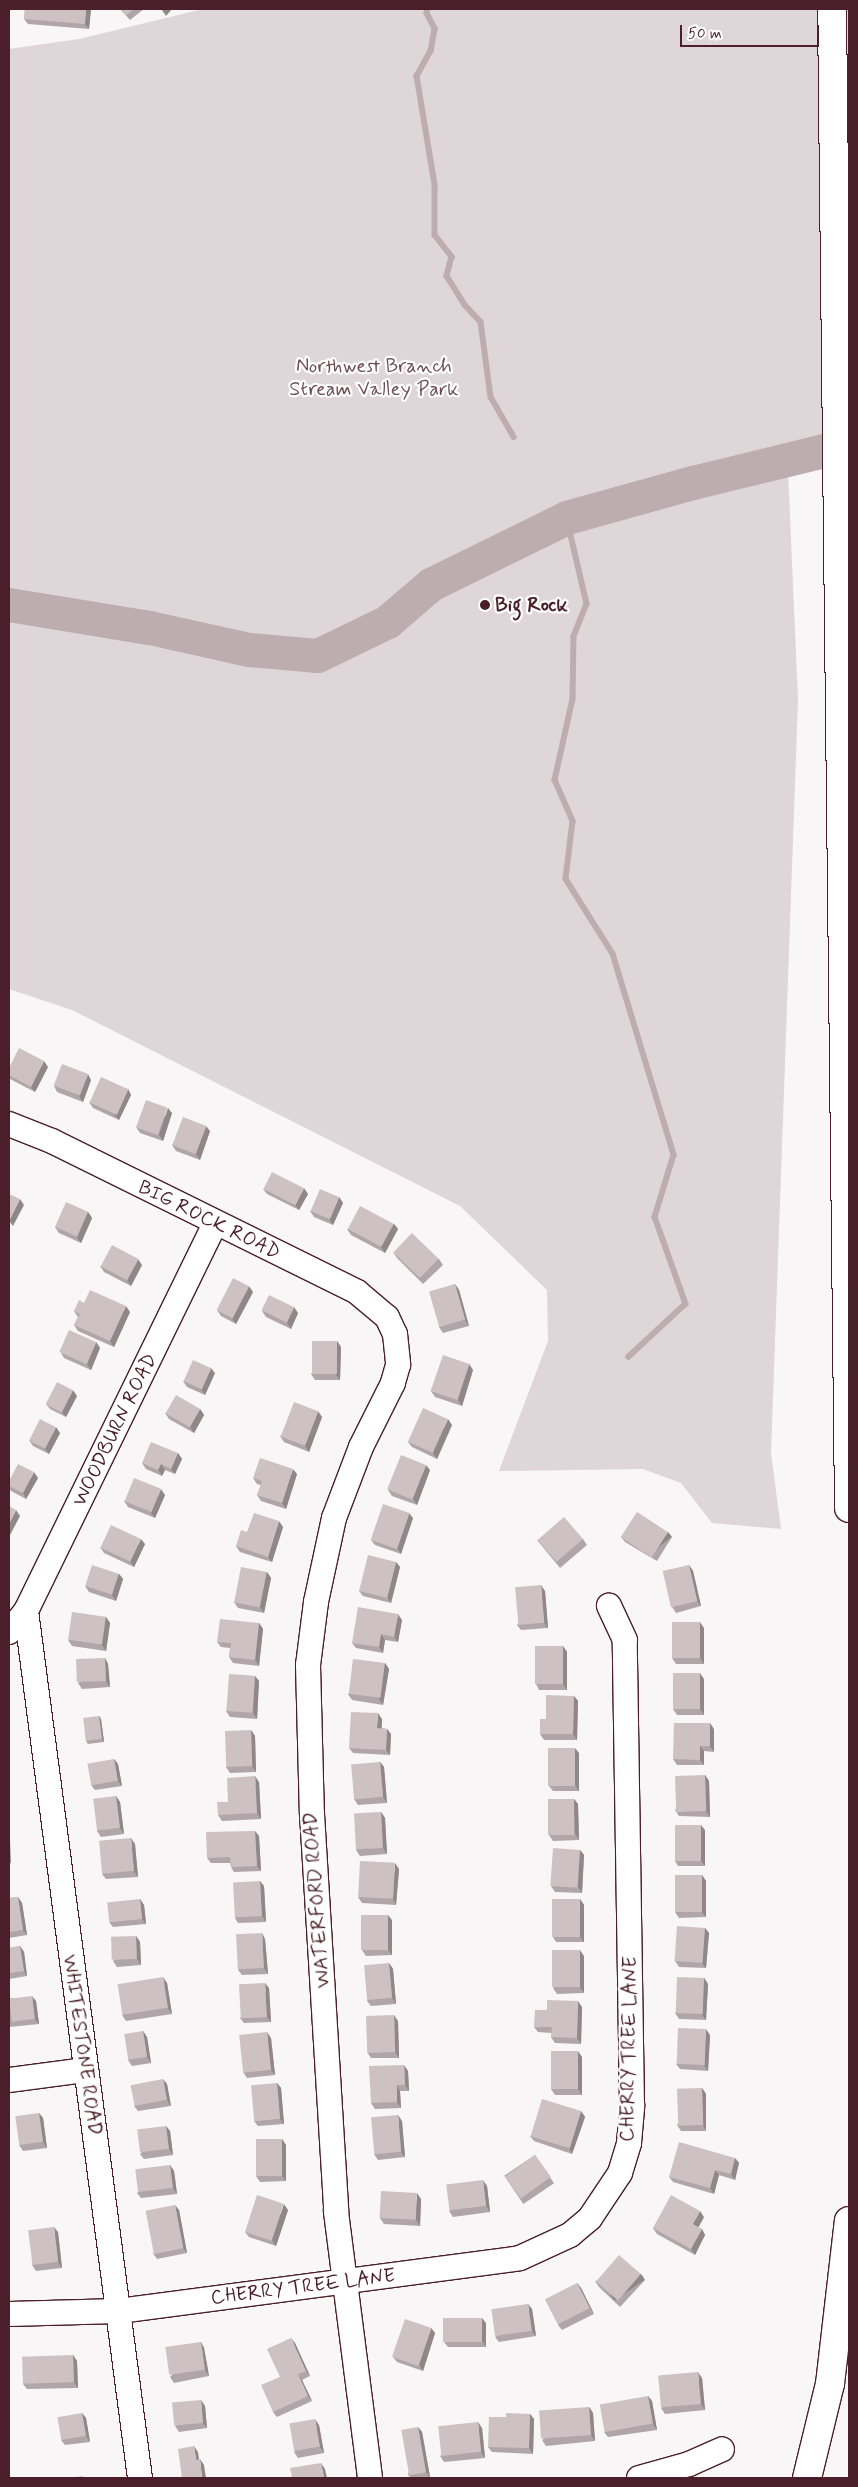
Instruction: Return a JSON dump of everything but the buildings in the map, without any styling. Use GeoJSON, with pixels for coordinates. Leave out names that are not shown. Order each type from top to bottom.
{"type":"FeatureCollection","features":[{"type":"Feature","properties":{"kind":"highway"},"geometry":{"type":"LineString","coordinates":[[832,9],[841,616],[849,1508]]}},
{"type":"Feature","properties":{"kind":"highway"},"geometry":{"type":"LineString","coordinates":[[807,2478],[830,2384],[849,2221]]}},
{"type":"Feature","properties":{"kind":"street","name":"BIG ROCK ROAD"},"geometry":{"type":"LineString","coordinates":[[9,1124],[52,1141],[357,1292],[387,1317],[396,1334]]}},
{"type":"Feature","properties":{"kind":"street","name":"WOODBURN ROAD"},"geometry":{"type":"LineString","coordinates":[[9,1632],[26,1611],[215,1223]]}},
{"type":"Feature","properties":{"kind":"street","name":"WATERFORD ROAD"},"geometry":{"type":"LineString","coordinates":[[370,2478],[336,2212],[312,1814],[308,1665],[316,1602],[334,1518],[361,1447],[392,1383],[398,1365],[396,1334]]}},
{"type":"Feature","properties":{"kind":"street","name":"CHERRY TREE LANE"},"geometry":{"type":"LineString","coordinates":[[9,2314],[119,2311],[520,2258],[546,2249],[570,2235],[590,2218],[620,2172],[629,2143],[632,2105],[629,1770],[625,1640],[610,1606]]}},
{"type":"Feature","properties":{"kind":"street","name":"WHITESTONE ROAD"},"geometry":{"type":"LineString","coordinates":[[26,1611],[140,2478]]}},
{"type":"Feature","properties":{"kind":"street"},"geometry":{"type":"LineString","coordinates":[[9,2080],[85,2070]]}},
{"type":"Feature","properties":{"kind":"street"},"geometry":{"type":"LineString","coordinates":[[639,2478],[689,2464],[722,2448]]}},
{"type":"Feature","properties":{"kind":"green space","name":"Northwest Branch Stream Valley Park"},"geometry":{"type":"Polygon","coordinates":[[[203,9],[849,9],[849,438],[787,448],[798,700],[771,1453],[781,1529],[712,1523],[681,1483],[643,1469],[499,1471],[548,1341],[547,1290],[460,1206],[72,1010],[9,989],[9,49],[79,39],[203,9]]]}},
{"type":"Feature","properties":{"kind":"waterway"},"geometry":{"type":"LineString","coordinates":[[428,9],[427,13],[435,29],[431,51],[417,76],[435,185],[435,235],[452,257],[447,276],[465,305],[481,322],[491,397],[514,437]]}},
{"type":"Feature","properties":{"kind":"waterway"},"geometry":{"type":"LineString","coordinates":[[9,605],[150,628],[249,650],[318,656],[388,622],[431,585],[567,518],[693,483],[849,445]]}},
{"type":"Feature","properties":{"kind":"waterway"},"geometry":{"type":"LineString","coordinates":[[567,518],[587,604],[574,636],[573,699],[555,780],[573,821],[566,879],[613,954],[674,1155],[655,1217],[686,1304],[629,1357]]}},
{"type":"Feature","properties":{"kind":"place","name":"Big Rock"},"geometry":{"type":"Point","coordinates":[485,605]}}]}
